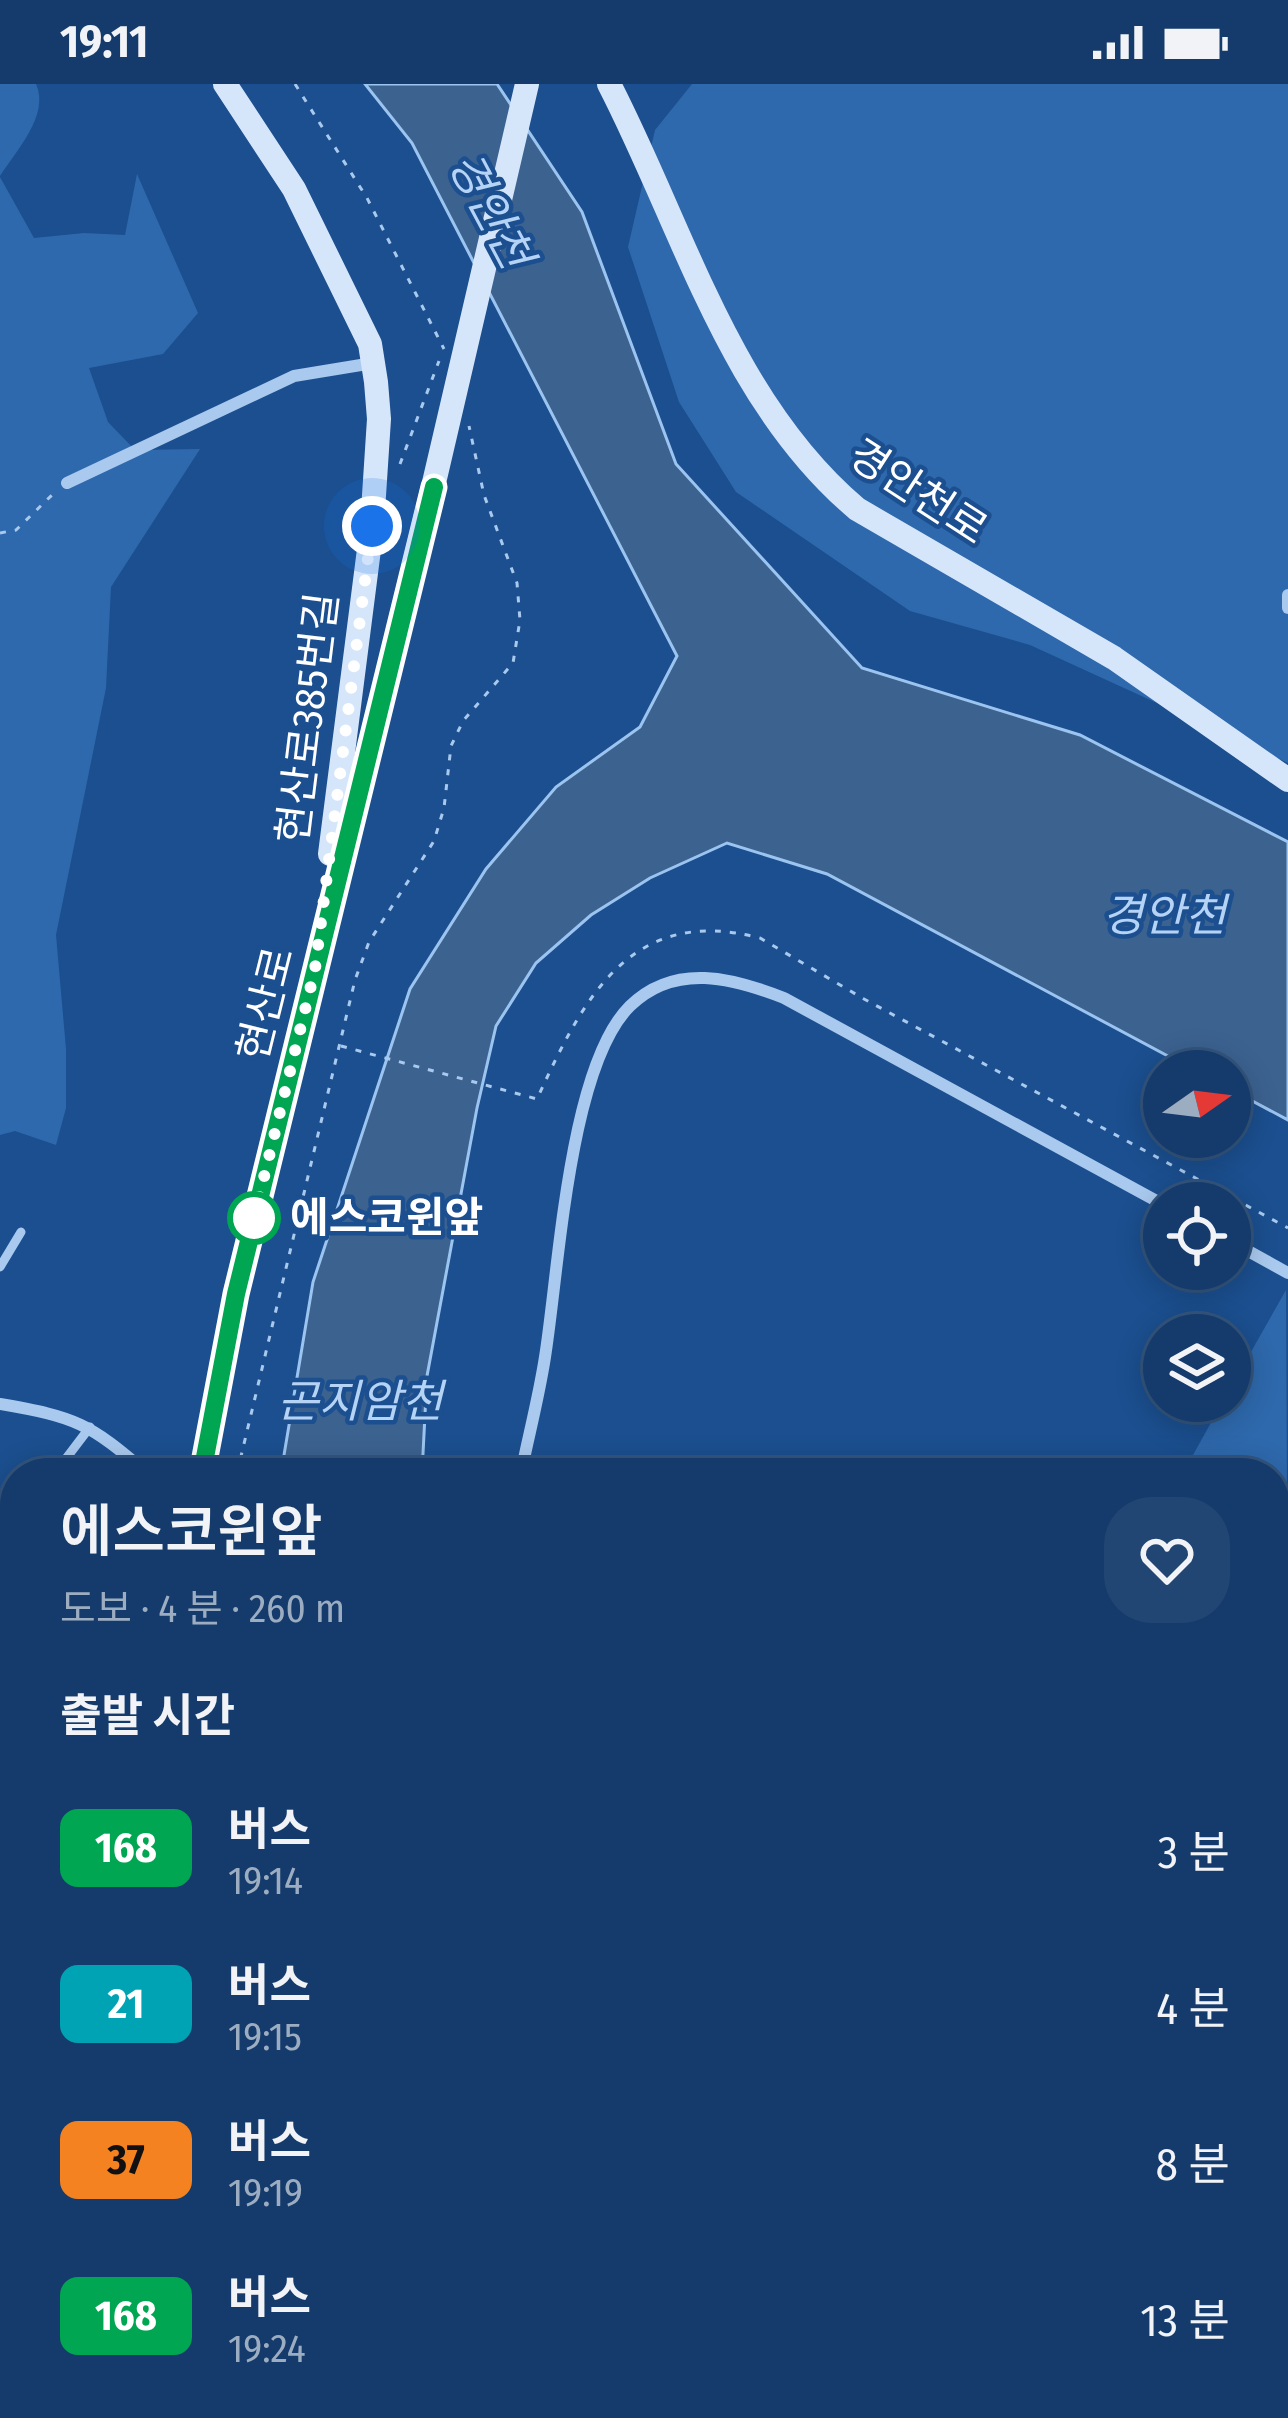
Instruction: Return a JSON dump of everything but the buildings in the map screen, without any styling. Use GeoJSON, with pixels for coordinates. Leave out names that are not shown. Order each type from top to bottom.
{"type":"FeatureCollection","features":[{"type":"Feature","properties":{"kind":"street","name":"현산로385번길"},"geometry":{"type":"LineString","coordinates":[[225,84],[294,189],[370,344],[379,418],[372,526],[315,969]]}},
{"type":"Feature","properties":{"kind":"street","name":"현산로"},"geometry":{"type":"LineString","coordinates":[[205,1458],[236,1294],[434,487],[527,84]]}},
{"type":"Feature","properties":{"kind":"street","name":"경안천로"},"geometry":{"type":"LineString","coordinates":[[609,84],[747,378],[784,435],[820,477],[857,509],[1114,658],[1288,780]]}},
{"type":"Feature","properties":{"kind":"street"},"geometry":{"type":"LineString","coordinates":[[67,483],[294,376],[373,363]]}},
{"type":"Feature","properties":{"kind":"street"},"geometry":{"type":"LineString","coordinates":[[1288,595],[1288,608]]}},
{"type":"Feature","properties":{"kind":"street"},"geometry":{"type":"LineString","coordinates":[[524,1458],[544,1362],[581,1108],[602,1046],[631,1005],[666,983],[707,975],[784,998],[1143,1194]]}},
{"type":"Feature","properties":{"kind":"street"},"geometry":{"type":"LineString","coordinates":[[1251,1253],[1288,1273]]}},
{"type":"Feature","properties":{"kind":"street"},"geometry":{"type":"LineString","coordinates":[[0,1404],[71,1418],[128,1458]]}},
{"type":"Feature","properties":{"kind":"lane"},"geometry":{"type":"LineString","coordinates":[[0,1267],[21,1232]]}},
{"type":"Feature","properties":{"kind":"lane"},"geometry":{"type":"LineString","coordinates":[[66,1458],[90,1427]]}},
{"type":"Feature","properties":{"kind":"path"},"geometry":{"type":"LineString","coordinates":[[295,84],[367,198],[444,348],[399,465]]}},
{"type":"Feature","properties":{"kind":"path"},"geometry":{"type":"LineString","coordinates":[[241,1458],[355,980],[369,942],[434,841],[444,808],[451,746],[463,721],[513,663],[520,620],[517,583],[484,495],[464,409]]}},
{"type":"Feature","properties":{"kind":"path"},"geometry":{"type":"LineString","coordinates":[[0,533],[16,530],[67,483]]}},
{"type":"Feature","properties":{"kind":"path"},"geometry":{"type":"LineString","coordinates":[[760,938],[1288,1228]]}},
{"type":"Feature","properties":{"kind":"path"},"geometry":{"type":"LineString","coordinates":[[339,1046],[526,1096]]}},
{"type":"Feature","properties":{"kind":"shaded area"},"geometry":{"type":"Polygon","coordinates":[[[0,84],[36,84],[39,108],[0,176],[0,84]]]}},
{"type":"Feature","properties":{"kind":"shaded area"},"geometry":{"type":"Polygon","coordinates":[[[692,84],[1288,84],[1288,763],[1030,645],[910,611],[736,492],[679,402],[628,247],[655,130],[692,84]]]}},
{"type":"Feature","properties":{"kind":"shaded area"},"geometry":{"type":"Polygon","coordinates":[[[137,174],[198,313],[163,354],[89,368],[108,422],[135,450],[200,449],[111,587],[106,688],[56,935],[66,1108],[56,1145],[15,1131],[0,1135],[0,177],[34,238],[125,235],[137,174]]]}},
{"type":"Feature","properties":{"kind":"shaded area"},"geometry":{"type":"Polygon","coordinates":[[[1286,1290],[1287,1458],[1191,1458],[1211,1422],[1251,1422],[1251,1352],[1286,1290]]]}},
{"type":"Feature","properties":{"kind":"water","name":"경안천"},"geometry":{"type":"Polygon","coordinates":[[[365,84],[497,84],[582,212],[676,464],[862,668],[1080,735],[1288,842],[1288,1120],[1251,1100],[1251,1050],[1157,1050],[827,874],[727,843],[650,878],[591,915],[536,963],[496,1026],[427,1376],[423,1458],[284,1458],[313,1282],[410,989],[486,869],[556,787],[640,727],[677,656],[412,143],[365,84]]]}},
{"type":"Feature","properties":{"kind":"bus line","name":"168"},"geometry":{"type":"LineString","coordinates":[[205,1458],[236,1294],[434,487]]}},
{"type":"Feature","properties":{"kind":"place","name":"에스코윈앞"},"geometry":{"type":"Point","coordinates":[254,1218]}},
{"type":"Feature","properties":{"kind":"route"},"geometry":{"type":"LineString","coordinates":[[254,1218],[315,969],[372,526]]}},
{"type":"Feature","properties":{"kind":"water label","name":"곤지암천"},"geometry":{"type":"Point","coordinates":[360,1402]}}]}
